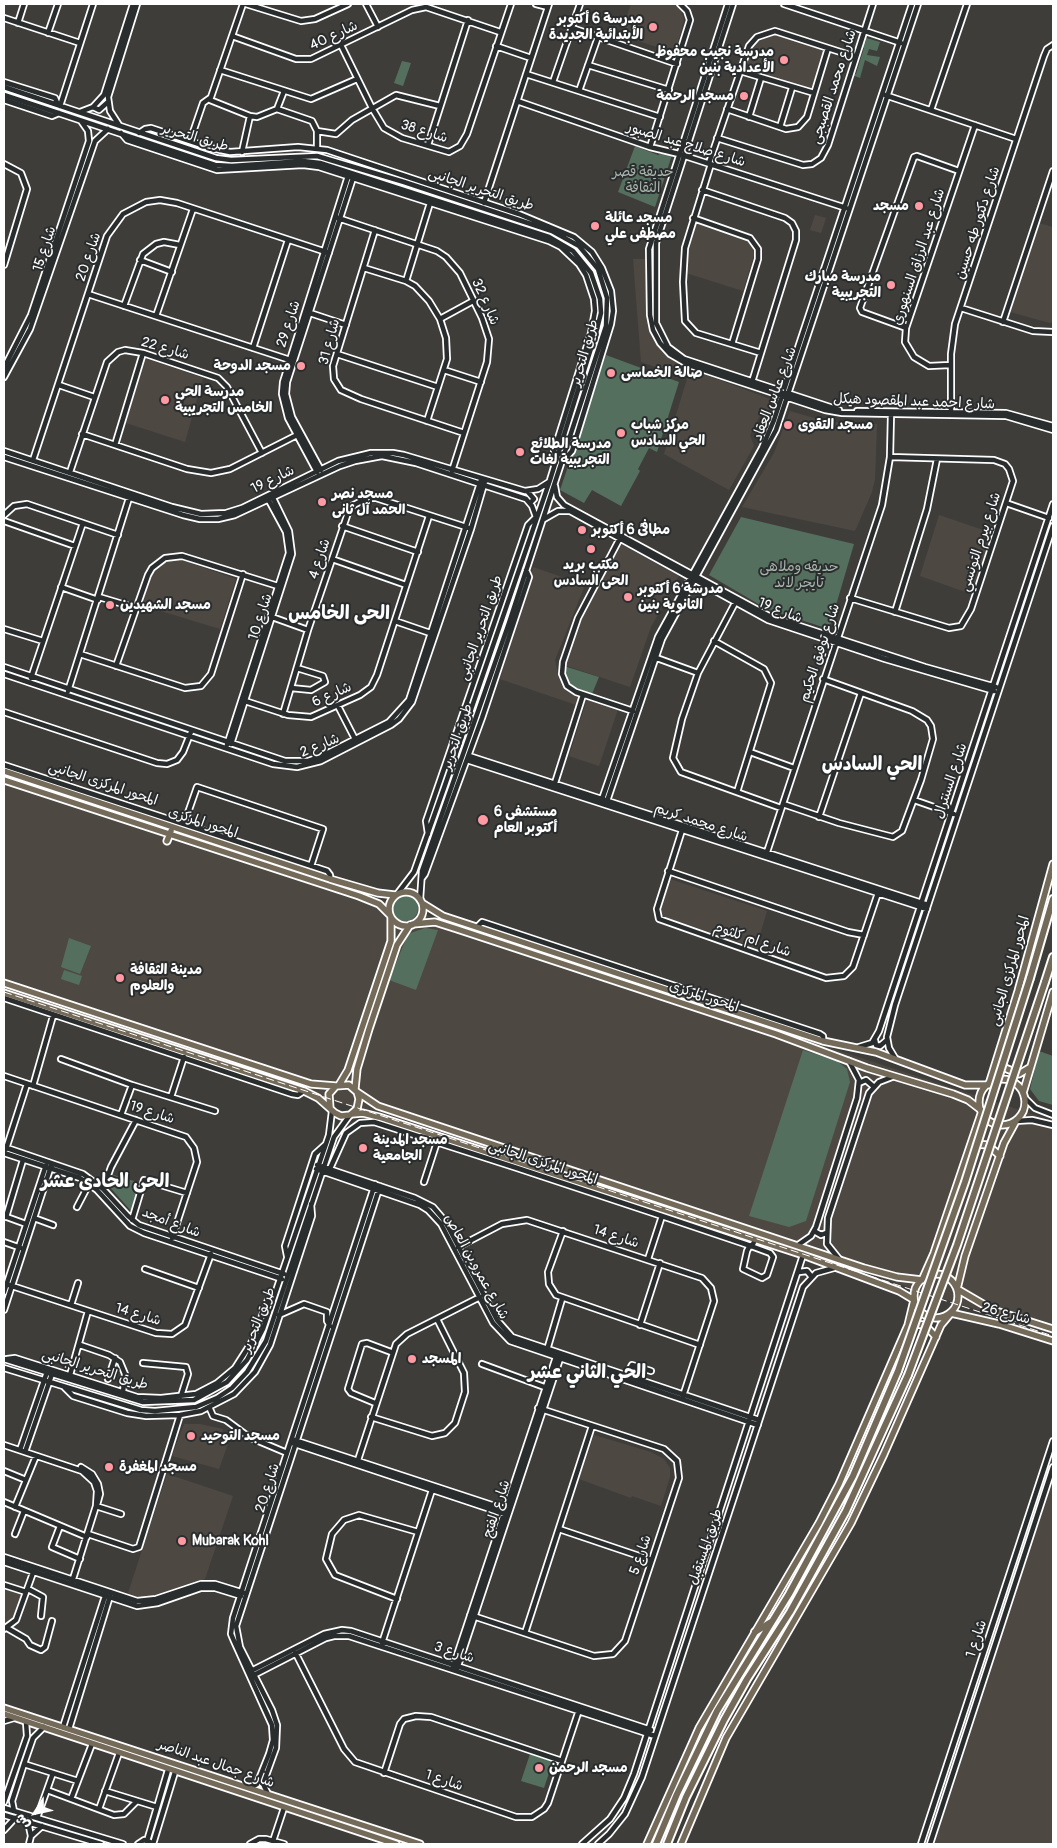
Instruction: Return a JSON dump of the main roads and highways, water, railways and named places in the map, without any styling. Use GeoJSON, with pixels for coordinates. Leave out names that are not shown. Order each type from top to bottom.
{"type":"FeatureCollection","features":[{"type":"Feature","properties":{"kind":"highway"},"geometry":{"type":"LineString","coordinates":[[656,1844],[690,1765],[717,1711],[772,1621],[853,1476],[898,1371],[962,1192],[1053,899]]}},
{"type":"Feature","properties":{"kind":"highway"},"geometry":{"type":"LineString","coordinates":[[667,1844],[689,1790],[724,1720],[747,1679],[794,1605],[850,1503],[908,1375],[954,1253],[1053,957]]}},
{"type":"Feature","properties":{"kind":"highway"},"geometry":{"type":"LineString","coordinates":[[755,1632],[772,1621]]}},
{"type":"Feature","properties":{"kind":"main road","name":"المحور المركزى"},"geometry":{"type":"LineString","coordinates":[[4,771],[172,826],[220,839],[330,879],[378,893],[397,894]]}},
{"type":"Feature","properties":{"kind":"main road","name":"المحور المركزى"},"geometry":{"type":"LineString","coordinates":[[4,780],[70,805],[80,805],[375,902],[390,916]]}},
{"type":"Feature","properties":{"kind":"main road"},"geometry":{"type":"LineString","coordinates":[[77,795],[83,801],[80,805]]}},
{"type":"Feature","properties":{"kind":"main road"},"geometry":{"type":"LineString","coordinates":[[100,803],[96,808],[103,813]]}},
{"type":"Feature","properties":{"kind":"main road"},"geometry":{"type":"LineString","coordinates":[[167,841],[172,826]]}},
{"type":"Feature","properties":{"kind":"main road","name":"المحور المركزى الجانبى"},"geometry":{"type":"LineString","coordinates":[[988,1085],[1053,864]]}},
{"type":"Feature","properties":{"kind":"main road"},"geometry":{"type":"LineString","coordinates":[[262,872],[272,868]]}},
{"type":"Feature","properties":{"kind":"main road"},"geometry":{"type":"LineString","coordinates":[[338,890],[340,882]]}},
{"type":"Feature","properties":{"kind":"main road"},"geometry":{"type":"LineString","coordinates":[[331,1110],[329,1094],[347,1073],[391,941],[389,904],[397,894],[412,893],[421,901],[422,915],[411,925],[398,945],[357,1069],[356,1091],[358,1106],[351,1114]]}},
{"type":"Feature","properties":{"kind":"main road","name":"المحور المركزى"},"geometry":{"type":"LineString","coordinates":[[421,901],[438,915],[823,1041],[876,1052],[956,1082],[974,1086],[988,1085]]}},
{"type":"Feature","properties":{"kind":"main road"},"geometry":{"type":"LineString","coordinates":[[390,916],[397,924],[411,925]]}},
{"type":"Feature","properties":{"kind":"main road","name":"المحور المركزى"},"geometry":{"type":"LineString","coordinates":[[411,925],[424,922],[440,923],[535,958],[640,989],[874,1070],[953,1094],[968,1100],[982,1111]]}},
{"type":"Feature","properties":{"kind":"main road"},"geometry":{"type":"LineString","coordinates":[[640,989],[643,986],[643,981]]}},
{"type":"Feature","properties":{"kind":"main road"},"geometry":{"type":"LineString","coordinates":[[4,983],[311,1084],[349,1085],[378,1106],[541,1156],[573,1170],[839,1259],[897,1276],[922,1280],[932,1275],[943,1275],[952,1281],[958,1289]]}},
{"type":"Feature","properties":{"kind":"main road"},"geometry":{"type":"LineString","coordinates":[[656,995],[655,990],[658,986]]}},
{"type":"Feature","properties":{"kind":"main road"},"geometry":{"type":"LineString","coordinates":[[681,1844],[726,1738],[850,1523],[884,1454],[936,1337],[958,1302],[958,1289],[965,1256],[1000,1156],[1016,1120],[1023,1112],[1029,1068],[1053,992]]}},
{"type":"Feature","properties":{"kind":"main road"},"geometry":{"type":"LineString","coordinates":[[4,994],[127,1036],[304,1091],[341,1116],[363,1113],[378,1120],[659,1213],[753,1243],[803,1255],[839,1267],[892,1288],[914,1300],[919,1310],[930,1318],[939,1319],[951,1313]]}},
{"type":"Feature","properties":{"kind":"main road"},"geometry":{"type":"LineString","coordinates":[[362,1027],[369,1029]]}},
{"type":"Feature","properties":{"kind":"main road"},"geometry":{"type":"LineString","coordinates":[[996,1061],[1001,1068],[1019,1074],[1029,1068]]}},
{"type":"Feature","properties":{"kind":"main road"},"geometry":{"type":"LineString","coordinates":[[1016,1120],[1009,1124],[998,1124],[988,1120],[982,1111],[980,1099],[988,1085],[996,1080],[1008,1080],[1018,1086],[1024,1095]]}},
{"type":"Feature","properties":{"kind":"main road"},"geometry":{"type":"LineString","coordinates":[[953,1094],[956,1082]]}},
{"type":"Feature","properties":{"kind":"main road"},"geometry":{"type":"LineString","coordinates":[[647,1844],[699,1728],[839,1484],[908,1325],[915,1289],[922,1280],[934,1253],[982,1111]]}},
{"type":"Feature","properties":{"kind":"main road"},"geometry":{"type":"LineString","coordinates":[[971,1145],[988,1145],[1000,1156]]}},
{"type":"Feature","properties":{"kind":"main road"},"geometry":{"type":"LineString","coordinates":[[573,1170],[576,1164]]}},
{"type":"Feature","properties":{"kind":"main road"},"geometry":{"type":"LineString","coordinates":[[642,1193],[644,1186]]}},
{"type":"Feature","properties":{"kind":"main road"},"geometry":{"type":"LineString","coordinates":[[892,1288],[897,1276]]}},
{"type":"Feature","properties":{"kind":"main road","name":"شارع 26"},"geometry":{"type":"LineString","coordinates":[[958,1289],[987,1307],[1053,1329]]}},
{"type":"Feature","properties":{"kind":"main road","name":"شارع 26"},"geometry":{"type":"LineString","coordinates":[[951,1313],[1018,1329],[1053,1341]]}},
{"type":"Feature","properties":{"kind":"main road"},"geometry":{"type":"LineString","coordinates":[[1018,1329],[1024,1326],[1024,1320]]}},
{"type":"Feature","properties":{"kind":"main road"},"geometry":{"type":"LineString","coordinates":[[908,1325],[926,1324],[936,1337]]}},
{"type":"Feature","properties":{"kind":"main road","name":"شارع جمال عبد الناصر"},"geometry":{"type":"LineString","coordinates":[[4,1708],[420,1844]]}},
{"type":"Feature","properties":{"kind":"main road","name":"شارع جمال عبد الناصر"},"geometry":{"type":"LineString","coordinates":[[4,1714],[396,1844]]}},
{"type":"Feature","properties":{"kind":"main road"},"geometry":{"type":"LineString","coordinates":[[340,1826],[343,1823],[343,1818]]}},
{"type":"Feature","properties":{"kind":"main road"},"geometry":{"type":"LineString","coordinates":[[356,1831],[354,1826],[357,1823]]}},
{"type":"Feature","properties":{"kind":"railway"},"geometry":{"type":"LineString","coordinates":[[4,992],[1053,1336]]}},
{"type":"Feature","properties":{"kind":"place","name":"مدرسة 6 أكتوبر الأبتدائية الجديدة"},"geometry":{"type":"Point","coordinates":[653,27]}},
{"type":"Feature","properties":{"kind":"place","name":"مدرسة نجيب محفوظ الأعدادية بنين"},"geometry":{"type":"Point","coordinates":[784,60]}},
{"type":"Feature","properties":{"kind":"place","name":"مسجد الرحمة"},"geometry":{"type":"Point","coordinates":[744,96]}},
{"type":"Feature","properties":{"kind":"place","name":"مسجد"},"geometry":{"type":"Point","coordinates":[919,206]}},
{"type":"Feature","properties":{"kind":"place","name":"مسجد عائلة مصطفى علي"},"geometry":{"type":"Point","coordinates":[595,226]}},
{"type":"Feature","properties":{"kind":"place","name":"مدرسة مبارك التجريبية"},"geometry":{"type":"Point","coordinates":[891,285]}},
{"type":"Feature","properties":{"kind":"place","name":"مسجد الدوحة"},"geometry":{"type":"Point","coordinates":[301,366]}},
{"type":"Feature","properties":{"kind":"place","name":"صالة الخماسى"},"geometry":{"type":"Point","coordinates":[611,373]}},
{"type":"Feature","properties":{"kind":"place","name":"مدرسة الحي الخامس التجريبية"},"geometry":{"type":"Point","coordinates":[165,400]}},
{"type":"Feature","properties":{"kind":"place","name":"مسجد التقوى"},"geometry":{"type":"Point","coordinates":[788,425]}},
{"type":"Feature","properties":{"kind":"place","name":"مركز شباب الحي السادس"},"geometry":{"type":"Point","coordinates":[621,433]}},
{"type":"Feature","properties":{"kind":"place","name":"مدرسة الطلائع التجريبية لغات"},"geometry":{"type":"Point","coordinates":[520,452]}},
{"type":"Feature","properties":{"kind":"place","name":"مسجد نصر الحمد آل ثانى"},"geometry":{"type":"Point","coordinates":[322,502]}},
{"type":"Feature","properties":{"kind":"place","name":"مطافئ 6 أكتوبر"},"geometry":{"type":"Point","coordinates":[582,530]}},
{"type":"Feature","properties":{"kind":"place","name":"مكتب بريد الحى السادس"},"geometry":{"type":"Point","coordinates":[591,549]}},
{"type":"Feature","properties":{"kind":"place","name":"مدرسة 6 أكتوبر الثانوية بنين"},"geometry":{"type":"Point","coordinates":[628,597]}},
{"type":"Feature","properties":{"kind":"place","name":"مسجد الشهيدين"},"geometry":{"type":"Point","coordinates":[110,605]}},
{"type":"Feature","properties":{"kind":"place","name":"مستشفى 6 أكتوبر العام"},"geometry":{"type":"Point","coordinates":[483,820]}},
{"type":"Feature","properties":{"kind":"place","name":"مدينة الثقافة والعلوم"},"geometry":{"type":"Point","coordinates":[120,978]}},
{"type":"Feature","properties":{"kind":"place","name":"مسجد المدينة الجامعية"},"geometry":{"type":"Point","coordinates":[363,1148]}},
{"type":"Feature","properties":{"kind":"place","name":"المسجد"},"geometry":{"type":"Point","coordinates":[412,1359]}},
{"type":"Feature","properties":{"kind":"place","name":"مسجد التوحيد"},"geometry":{"type":"Point","coordinates":[191,1436]}},
{"type":"Feature","properties":{"kind":"place","name":"مسجد المغفرة"},"geometry":{"type":"Point","coordinates":[109,1467]}},
{"type":"Feature","properties":{"kind":"place","name":"Mubarak Kohl"},"geometry":{"type":"Point","coordinates":[182,1541]}},
{"type":"Feature","properties":{"kind":"place","name":"مسجد الرحمن"},"geometry":{"type":"Point","coordinates":[539,1768]}},
{"type":"Feature","properties":{"kind":"district","name":"الحى الخامس"},"geometry":{"type":"Point","coordinates":[339,614]}},
{"type":"Feature","properties":{"kind":"district","name":"الحي السادس"},"geometry":{"type":"Point","coordinates":[872,765]}},
{"type":"Feature","properties":{"kind":"district","name":"الحى الحادى عشر"},"geometry":{"type":"Point","coordinates":[105,1182]}},
{"type":"Feature","properties":{"kind":"district","name":"الحي الثاني عشر"},"geometry":{"type":"Point","coordinates":[587,1373]}},
{"type":"Feature","properties":{"kind":"park label","name":"حديقة قصر الثقافة"},"geometry":{"type":"Point","coordinates":[643,180]}},
{"type":"Feature","properties":{"kind":"park label","name":"حديقه وملاهى تايجر لاند"},"geometry":{"type":"Point","coordinates":[799,576]}}]}
